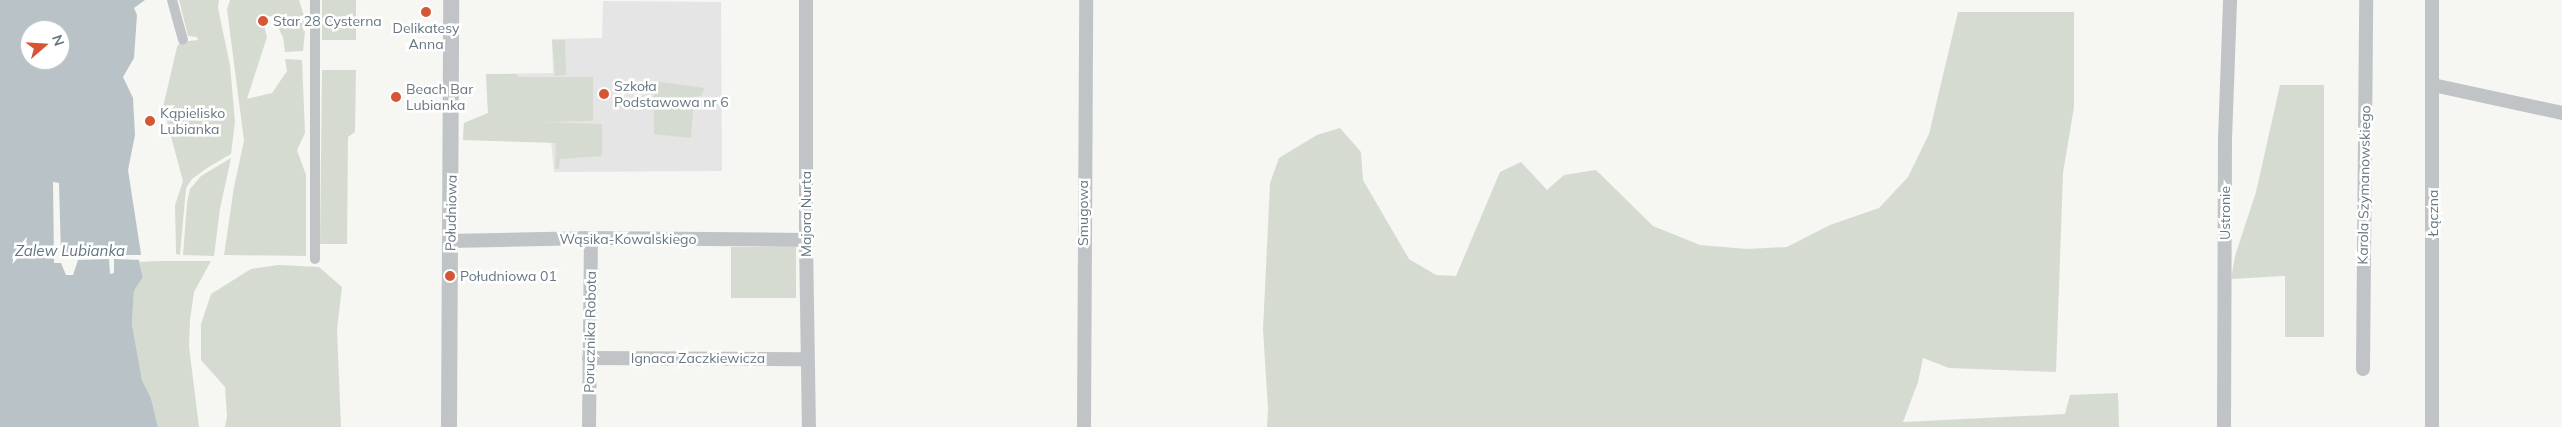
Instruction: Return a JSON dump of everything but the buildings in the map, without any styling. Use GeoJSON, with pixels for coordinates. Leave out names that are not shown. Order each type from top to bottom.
{"type":"FeatureCollection","features":[{"type":"Feature","properties":{"kind":"street"},"geometry":{"type":"LineString","coordinates":[[165,0],[170,7],[181,39],[172,0]]}},
{"type":"Feature","properties":{"kind":"street"},"geometry":{"type":"LineString","coordinates":[[315,0],[315,259]]}},
{"type":"Feature","properties":{"kind":"street","name":"Południowa"},"geometry":{"type":"LineString","coordinates":[[450,427],[451,0]]}},
{"type":"Feature","properties":{"kind":"street","name":"Majora Nurta"},"geometry":{"type":"LineString","coordinates":[[806,0],[806,240],[809,427]]}},
{"type":"Feature","properties":{"kind":"street","name":"Smugowa"},"geometry":{"type":"LineString","coordinates":[[1084,427],[1086,0]]}},
{"type":"Feature","properties":{"kind":"street","name":"Ustronie"},"geometry":{"type":"LineString","coordinates":[[2224,427],[2225,139],[2230,0]]}},
{"type":"Feature","properties":{"kind":"street","name":"Karola Szymanowskiego"},"geometry":{"type":"LineString","coordinates":[[2363,369],[2366,0]]}},
{"type":"Feature","properties":{"kind":"street","name":"Łączna"},"geometry":{"type":"LineString","coordinates":[[2432,0],[2432,427]]}},
{"type":"Feature","properties":{"kind":"street"},"geometry":{"type":"LineString","coordinates":[[2433,85],[2562,113]]}},
{"type":"Feature","properties":{"kind":"street","name":"Wąsika-Kowalskiego"},"geometry":{"type":"LineString","coordinates":[[450,241],[591,238],[806,240]]}},
{"type":"Feature","properties":{"kind":"street","name":"Porucznika Robota"},"geometry":{"type":"LineString","coordinates":[[590,427],[591,238]]}},
{"type":"Feature","properties":{"kind":"street","name":"Ignaca Zaczkiewicza"},"geometry":{"type":"LineString","coordinates":[[589,358],[807,359]]}},
{"type":"Feature","properties":{"kind":"shaded area"},"geometry":{"type":"Polygon","coordinates":[[[179,0],[219,0],[218,8],[230,65],[235,122],[231,154],[192,179],[186,188],[180,255],[176,254],[175,205],[183,181],[163,107],[177,47],[180,42],[198,40],[197,37],[188,36],[179,0]]]}},
{"type":"Feature","properties":{"kind":"shaded area"},"geometry":{"type":"Polygon","coordinates":[[[230,0],[299,0],[306,22],[303,51],[285,52],[283,37],[272,16],[262,17],[267,37],[247,99],[272,93],[287,71],[285,59],[302,60],[305,133],[297,150],[306,175],[306,256],[224,255],[234,187],[244,141],[227,9],[230,0]]]}},
{"type":"Feature","properties":{"kind":"shaded area"},"geometry":{"type":"Polygon","coordinates":[[[322,0],[356,0],[356,40],[322,40],[322,0]]]}},
{"type":"Feature","properties":{"kind":"shaded area","name":"Szkoła Podstawowa nr 6"},"geometry":{"type":"Polygon","coordinates":[[[603,1],[721,2],[722,171],[554,172],[551,141],[463,140],[464,123],[488,113],[486,74],[553,73],[552,39],[602,38],[603,1]]]}},
{"type":"Feature","properties":{"kind":"shaded area"},"geometry":{"type":"Polygon","coordinates":[[[1958,12],[2074,12],[2074,107],[2063,173],[2056,372],[1949,368],[1923,358],[1918,382],[1903,422],[2065,414],[2070,395],[2118,393],[2119,427],[1267,427],[1268,409],[1263,329],[1270,183],[1279,158],[1317,135],[1340,128],[1361,152],[1363,180],[1409,259],[1436,275],[1456,276],[1500,172],[1521,162],[1547,190],[1564,175],[1596,170],[1653,226],[1700,245],[1747,249],[1787,247],[1830,225],[1879,208],[1908,177],[1929,134],[1958,12]]]}},
{"type":"Feature","properties":{"kind":"shaded area"},"geometry":{"type":"Polygon","coordinates":[[[552,40],[565,40],[566,75],[555,76],[552,40]]]}},
{"type":"Feature","properties":{"kind":"shaded area"},"geometry":{"type":"Polygon","coordinates":[[[322,70],[356,70],[355,132],[348,137],[347,244],[320,244],[322,70]]]}},
{"type":"Feature","properties":{"kind":"shaded area"},"geometry":{"type":"Polygon","coordinates":[[[486,74],[517,74],[517,77],[593,77],[593,121],[542,122],[602,124],[602,156],[560,159],[559,169],[555,169],[556,143],[463,140],[464,123],[488,113],[486,74]]]}},
{"type":"Feature","properties":{"kind":"shaded area"},"geometry":{"type":"Polygon","coordinates":[[[654,81],[705,88],[701,96],[694,97],[691,138],[654,134],[654,81]]]}},
{"type":"Feature","properties":{"kind":"shaded area"},"geometry":{"type":"Polygon","coordinates":[[[2280,85],[2324,85],[2324,337],[2285,337],[2285,276],[2231,279],[2235,256],[2256,192],[2280,85]]]}},
{"type":"Feature","properties":{"kind":"shaded area"},"geometry":{"type":"Polygon","coordinates":[[[231,158],[220,209],[214,256],[183,255],[187,203],[190,189],[201,176],[231,158]]]}},
{"type":"Feature","properties":{"kind":"shaded area"},"geometry":{"type":"Polygon","coordinates":[[[731,247],[796,247],[796,298],[731,298],[731,247]]]}},
{"type":"Feature","properties":{"kind":"shaded area"},"geometry":{"type":"Polygon","coordinates":[[[211,261],[194,292],[190,320],[189,346],[199,427],[158,427],[151,398],[142,380],[132,324],[134,291],[143,277],[139,262],[211,261]]]}},
{"type":"Feature","properties":{"kind":"shaded area"},"geometry":{"type":"Polygon","coordinates":[[[278,265],[319,267],[342,287],[337,330],[341,427],[225,427],[227,416],[225,387],[201,360],[201,324],[211,294],[251,269],[278,265]]]}},
{"type":"Feature","properties":{"kind":"water","name":"Zalew Lubianka"},"geometry":{"type":"Polygon","coordinates":[[[0,0],[145,0],[134,8],[137,15],[134,58],[123,77],[133,98],[135,135],[128,170],[141,254],[139,262],[143,277],[134,291],[132,324],[142,380],[151,398],[158,427],[0,427],[0,0]]]}},
{"type":"Feature","properties":{"kind":"pier"},"geometry":{"type":"Polygon","coordinates":[[[53,182],[59,183],[61,255],[144,255],[142,260],[114,259],[114,273],[110,274],[109,259],[78,260],[73,275],[66,275],[61,263],[54,263],[53,182]]]}},
{"type":"Feature","properties":{"kind":"place","name":"Delikatesy Anna"},"geometry":{"type":"Point","coordinates":[426,12]}},
{"type":"Feature","properties":{"kind":"place","name":"Star 28 Cysterna"},"geometry":{"type":"Point","coordinates":[263,21]}},
{"type":"Feature","properties":{"kind":"place","name":"Szkoła Podstawowa nr 6"},"geometry":{"type":"Point","coordinates":[604,94]}},
{"type":"Feature","properties":{"kind":"place","name":"Beach Bar Lubianka"},"geometry":{"type":"Point","coordinates":[396,97]}},
{"type":"Feature","properties":{"kind":"place","name":"Kąpielisko Lubianka"},"geometry":{"type":"Point","coordinates":[150,121]}},
{"type":"Feature","properties":{"kind":"place","name":"Południowa 01"},"geometry":{"type":"Point","coordinates":[450,276]}}]}
